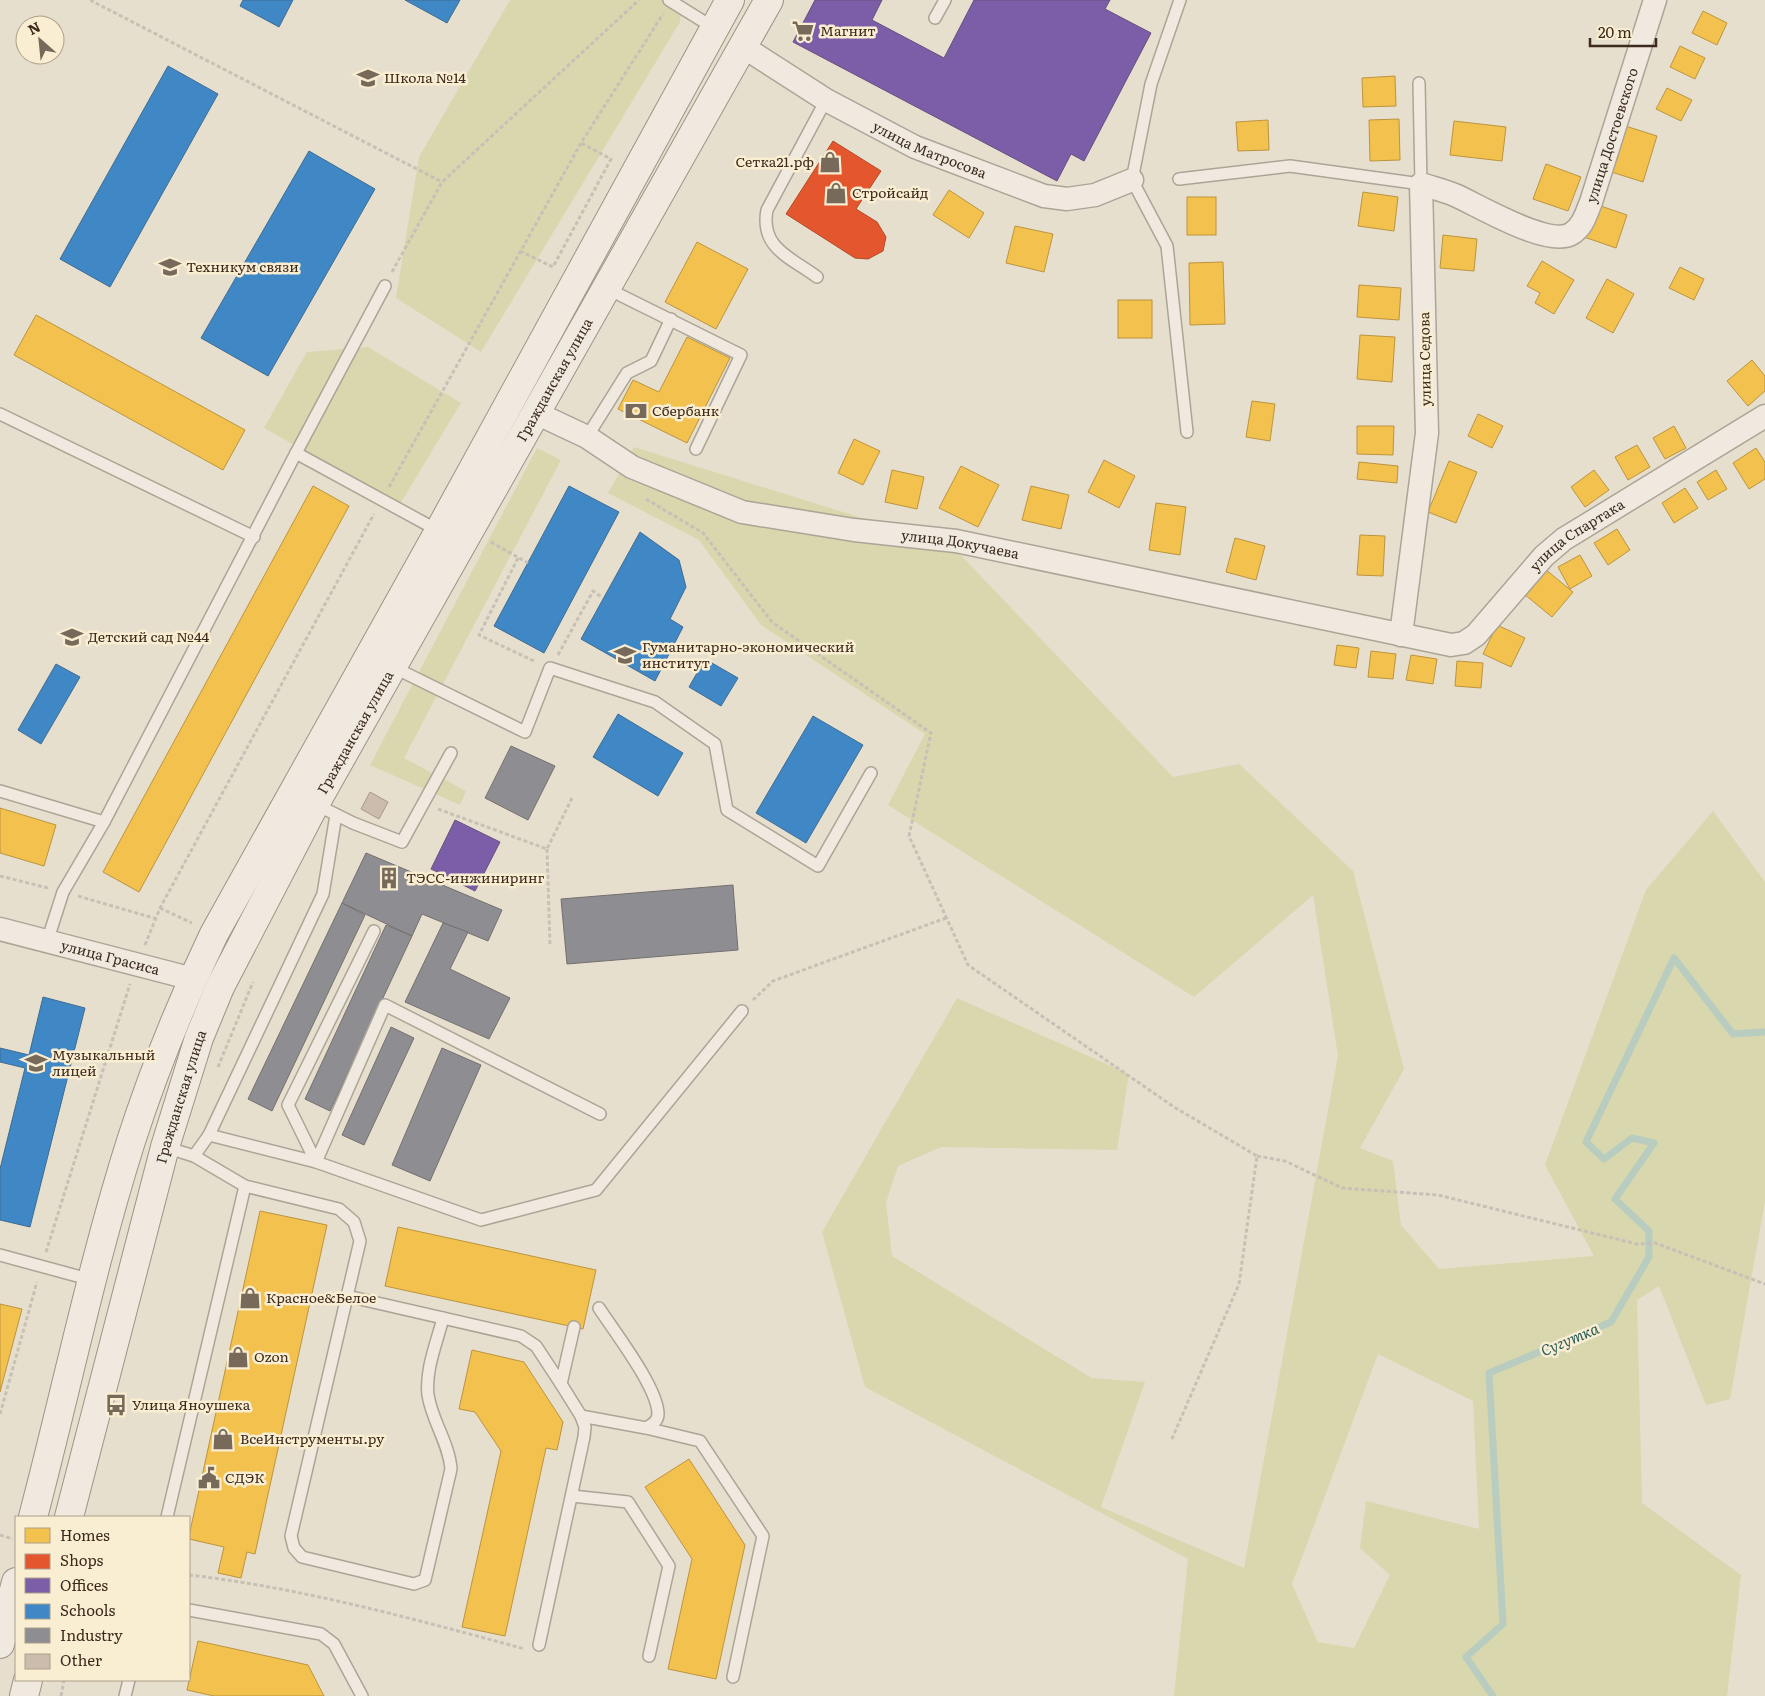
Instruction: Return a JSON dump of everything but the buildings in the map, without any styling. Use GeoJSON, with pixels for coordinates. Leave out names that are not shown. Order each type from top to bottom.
{"type":"FeatureCollection","features":[{"type":"Feature","properties":{"kind":"main road","name":"Гражданская улица"},"geometry":{"type":"LineString","coordinates":[[33,1516],[92,1280],[131,1140],[192,979],[230,906],[439,531],[730,0]]}},
{"type":"Feature","properties":{"kind":"main road","name":"Гражданская улица"},"geometry":{"type":"LineString","coordinates":[[69,1516],[165,1147],[199,1038],[220,987],[325,809],[393,667],[769,0]]}},
{"type":"Feature","properties":{"kind":"main road"},"geometry":{"type":"LineString","coordinates":[[714,28],[742,46]]}},
{"type":"Feature","properties":{"kind":"main road","name":"улица Грасиса"},"geometry":{"type":"LineString","coordinates":[[192,979],[220,987]]}},
{"type":"Feature","properties":{"kind":"main road"},"geometry":{"type":"LineString","coordinates":[[0,1644],[15,1585]]}},
{"type":"Feature","properties":{"kind":"main road"},"geometry":{"type":"LineString","coordinates":[[24,1696],[28,1681]]}},
{"type":"Feature","properties":{"kind":"street","name":"улица Достоевского"},"geometry":{"type":"LineString","coordinates":[[1421,184],[1456,195],[1517,226],[1550,235],[1569,235],[1581,227],[1591,202],[1655,0]]}},
{"type":"Feature","properties":{"kind":"street","name":"улица Матросова"},"geometry":{"type":"LineString","coordinates":[[742,46],[826,100],[915,147],[1044,196],[1067,199],[1095,195],[1132,180]]}},
{"type":"Feature","properties":{"kind":"street","name":"улица Седова"},"geometry":{"type":"LineString","coordinates":[[1401,635],[1427,433],[1421,184]]}},
{"type":"Feature","properties":{"kind":"street","name":"улица Докучаева"},"geometry":{"type":"LineString","coordinates":[[536,413],[587,437],[632,467],[742,512],[854,530],[956,541],[1401,635]]}},
{"type":"Feature","properties":{"kind":"street","name":"улица Спартака"},"geometry":{"type":"LineString","coordinates":[[1401,635],[1451,645],[1464,643],[1476,635],[1544,556],[1564,539],[1765,416]]}},
{"type":"Feature","properties":{"kind":"street","name":"улица Грасиса"},"geometry":{"type":"LineString","coordinates":[[0,930],[192,979]]}},
{"type":"Feature","properties":{"kind":"street"},"geometry":{"type":"LineString","coordinates":[[0,1575],[15,1581]]}},
{"type":"Feature","properties":{"kind":"lane"},"geometry":{"type":"LineString","coordinates":[[935,18],[945,0]]}},
{"type":"Feature","properties":{"kind":"lane"},"geometry":{"type":"LineString","coordinates":[[1180,0],[1151,84],[1132,180],[1167,246],[1187,432]]}},
{"type":"Feature","properties":{"kind":"lane"},"geometry":{"type":"LineString","coordinates":[[670,1],[714,28]]}},
{"type":"Feature","properties":{"kind":"lane","name":"улица Седова"},"geometry":{"type":"LineString","coordinates":[[1419,83],[1421,184]]}},
{"type":"Feature","properties":{"kind":"lane"},"geometry":{"type":"LineString","coordinates":[[817,276],[774,246],[768,237],[764,222],[767,210],[826,100]]}},
{"type":"Feature","properties":{"kind":"lane"},"geometry":{"type":"LineString","coordinates":[[1179,179],[1290,166],[1421,184]]}},
{"type":"Feature","properties":{"kind":"lane"},"geometry":{"type":"LineString","coordinates":[[48,942],[64,892],[104,822],[385,286]]}},
{"type":"Feature","properties":{"kind":"lane"},"geometry":{"type":"LineString","coordinates":[[606,288],[741,355],[696,449]]}},
{"type":"Feature","properties":{"kind":"lane"},"geometry":{"type":"LineString","coordinates":[[587,437],[627,373],[651,361],[671,319]]}},
{"type":"Feature","properties":{"kind":"lane"},"geometry":{"type":"LineString","coordinates":[[0,414],[254,537]]}},
{"type":"Feature","properties":{"kind":"lane"},"geometry":{"type":"LineString","coordinates":[[296,453],[439,531]]}},
{"type":"Feature","properties":{"kind":"lane"},"geometry":{"type":"LineString","coordinates":[[393,667],[525,732],[550,668],[655,702],[715,744],[726,810],[818,866],[871,773]]}},
{"type":"Feature","properties":{"kind":"lane"},"geometry":{"type":"LineString","coordinates":[[194,1156],[209,1135],[323,894],[325,809],[402,842],[451,753]]}},
{"type":"Feature","properties":{"kind":"lane"},"geometry":{"type":"LineString","coordinates":[[0,791],[104,822]]}},
{"type":"Feature","properties":{"kind":"lane"},"geometry":{"type":"LineString","coordinates":[[316,1162],[288,1105],[374,931]]}},
{"type":"Feature","properties":{"kind":"lane"},"geometry":{"type":"LineString","coordinates":[[316,1162],[385,1005],[600,1114]]}},
{"type":"Feature","properties":{"kind":"lane"},"geometry":{"type":"LineString","coordinates":[[209,1135],[316,1162],[481,1220],[596,1190],[742,1011]]}},
{"type":"Feature","properties":{"kind":"lane"},"geometry":{"type":"LineString","coordinates":[[165,1147],[194,1156],[245,1186],[339,1209],[347,1214],[358,1231],[360,1241],[291,1536],[292,1542],[302,1558],[414,1584],[422,1582],[427,1576],[452,1470],[449,1455],[431,1407],[428,1387],[443,1318]]}},
{"type":"Feature","properties":{"kind":"lane"},"geometry":{"type":"LineString","coordinates":[[167,1516],[245,1186]]}},
{"type":"Feature","properties":{"kind":"lane"},"geometry":{"type":"LineString","coordinates":[[0,1255],[92,1280]]}},
{"type":"Feature","properties":{"kind":"lane"},"geometry":{"type":"LineString","coordinates":[[347,1296],[527,1339],[536,1346],[581,1416],[585,1432],[539,1645]]}},
{"type":"Feature","properties":{"kind":"lane"},"geometry":{"type":"LineString","coordinates":[[599,1308],[651,1393],[658,1414],[656,1420],[646,1428]]}},
{"type":"Feature","properties":{"kind":"lane"},"geometry":{"type":"LineString","coordinates":[[561,1384],[574,1327]]}},
{"type":"Feature","properties":{"kind":"lane"},"geometry":{"type":"LineString","coordinates":[[581,1416],[646,1428],[700,1442],[763,1536],[733,1677]]}},
{"type":"Feature","properties":{"kind":"lane"},"geometry":{"type":"LineString","coordinates":[[572,1496],[628,1502],[669,1566],[649,1656]]}},
{"type":"Feature","properties":{"kind":"lane"},"geometry":{"type":"LineString","coordinates":[[190,1610],[321,1634],[334,1644],[362,1696]]}},
{"type":"Feature","properties":{"kind":"lane"},"geometry":{"type":"LineString","coordinates":[[125,1696],[129,1681]]}},
{"type":"Feature","properties":{"kind":"path"},"geometry":{"type":"LineString","coordinates":[[90,0],[442,182]]}},
{"type":"Feature","properties":{"kind":"path"},"geometry":{"type":"LineString","coordinates":[[385,286],[442,182],[639,0]]}},
{"type":"Feature","properties":{"kind":"path"},"geometry":{"type":"LineString","coordinates":[[0,1414],[42,1265],[136,964],[165,899],[520,251],[582,143],[670,1]]}},
{"type":"Feature","properties":{"kind":"path"},"geometry":{"type":"LineString","coordinates":[[520,251],[553,267],[611,159],[582,143]]}},
{"type":"Feature","properties":{"kind":"path"},"geometry":{"type":"LineString","coordinates":[[483,538],[528,563]]}},
{"type":"Feature","properties":{"kind":"path"},"geometry":{"type":"LineString","coordinates":[[518,558],[479,635],[550,668],[593,591],[603,598]]}},
{"type":"Feature","properties":{"kind":"path"},"geometry":{"type":"LineString","coordinates":[[550,946],[547,849],[572,798]]}},
{"type":"Feature","properties":{"kind":"path"},"geometry":{"type":"LineString","coordinates":[[424,804],[547,849]]}},
{"type":"Feature","properties":{"kind":"path"},"geometry":{"type":"LineString","coordinates":[[742,1011],[773,981],[946,918]]}},
{"type":"Feature","properties":{"kind":"path"},"geometry":{"type":"LineString","coordinates":[[216,1072],[253,981]]}},
{"type":"Feature","properties":{"kind":"path"},"geometry":{"type":"LineString","coordinates":[[1215,1131],[1256,1156],[1284,1161],[1342,1188],[1438,1195],[1637,1244],[1655,1243],[1765,1284]]}},
{"type":"Feature","properties":{"kind":"path"},"geometry":{"type":"LineString","coordinates":[[1171,1441],[1239,1284],[1256,1156]]}},
{"type":"Feature","properties":{"kind":"path"},"geometry":{"type":"LineString","coordinates":[[0,1535],[13,1538]]}},
{"type":"Feature","properties":{"kind":"path"},"geometry":{"type":"LineString","coordinates":[[190,1575],[249,1582],[437,1625],[531,1651],[539,1645]]}},
{"type":"Feature","properties":{"kind":"path"},"geometry":{"type":"LineString","coordinates":[[61,1696],[64,1681]]}},
{"type":"Feature","properties":{"kind":"green space"},"geometry":{"type":"Polygon","coordinates":[[[510,0],[682,0],[680,22],[481,352],[396,298],[419,157],[510,0]]]}},
{"type":"Feature","properties":{"kind":"green space"},"geometry":{"type":"Polygon","coordinates":[[[368,347],[461,403],[400,504],[264,428],[307,352],[368,347]]]}},
{"type":"Feature","properties":{"kind":"green space"},"geometry":{"type":"Polygon","coordinates":[[[634,447],[952,546],[1173,777],[1239,764],[1353,871],[1404,1069],[1360,1148],[1393,1161],[1401,1225],[1439,1269],[1594,1256],[1545,1165],[1646,890],[1713,811],[1765,882],[1765,1201],[1730,1399],[1706,1405],[1659,1286],[1637,1300],[1642,1503],[1741,1575],[1727,1696],[1174,1696],[1188,1559],[865,1387],[822,1232],[957,998],[1129,1074],[1117,1150],[941,1147],[898,1166],[886,1203],[892,1256],[1092,1378],[1145,1382],[1101,1507],[1244,1568],[1338,1056],[1313,895],[1194,997],[888,805],[925,734],[761,625],[699,540],[608,493],[634,447]],[[1378,1354],[1292,1584],[1318,1642],[1354,1648],[1390,1575],[1360,1548],[1366,1501],[1479,1529],[1473,1401],[1378,1354]]]}},
{"type":"Feature","properties":{"kind":"green space"},"geometry":{"type":"Polygon","coordinates":[[[537,448],[561,460],[404,758],[466,791],[460,805],[370,765],[537,448]]]}},
{"type":"Feature","properties":{"kind":"waterway","name":"Сугутка"},"geometry":{"type":"LineString","coordinates":[[1493,1696],[1466,1657],[1503,1624],[1489,1373],[1611,1322],[1649,1257],[1649,1231],[1615,1199],[1654,1143],[1632,1138],[1604,1159],[1586,1142],[1674,958],[1733,1034],[1765,1032]]}},
{"type":"Feature","properties":{"kind":"place","name":"Магнит"},"geometry":{"type":"Point","coordinates":[803,31]}},
{"type":"Feature","properties":{"kind":"place","name":"Школа №14"},"geometry":{"type":"Point","coordinates":[368,78]}},
{"type":"Feature","properties":{"kind":"place","name":"Сетка21.рф"},"geometry":{"type":"Point","coordinates":[830,162]}},
{"type":"Feature","properties":{"kind":"place","name":"Стройсайд"},"geometry":{"type":"Point","coordinates":[836,193]}},
{"type":"Feature","properties":{"kind":"place","name":"Техникум связи"},"geometry":{"type":"Point","coordinates":[170,267]}},
{"type":"Feature","properties":{"kind":"place","name":"Сбербанк"},"geometry":{"type":"Point","coordinates":[636,411]}},
{"type":"Feature","properties":{"kind":"place","name":"Детский сад №44"},"geometry":{"type":"Point","coordinates":[72,637]}},
{"type":"Feature","properties":{"kind":"place","name":"Гуманитарно-экономический институт"},"geometry":{"type":"Point","coordinates":[625,655]}},
{"type":"Feature","properties":{"kind":"place","name":"ТЭСС-инжиниринг"},"geometry":{"type":"Point","coordinates":[389,878]}},
{"type":"Feature","properties":{"kind":"place","name":"Музыкальный лицей"},"geometry":{"type":"Point","coordinates":[36,1063]}},
{"type":"Feature","properties":{"kind":"place","name":"Красное&Белое"},"geometry":{"type":"Point","coordinates":[250,1298]}},
{"type":"Feature","properties":{"kind":"place","name":"Ozon"},"geometry":{"type":"Point","coordinates":[238,1357]}},
{"type":"Feature","properties":{"kind":"place","name":"Улица Яноушека"},"geometry":{"type":"Point","coordinates":[116,1405]}},
{"type":"Feature","properties":{"kind":"place","name":"ВсеИнструменты.ру"},"geometry":{"type":"Point","coordinates":[223,1439]}},
{"type":"Feature","properties":{"kind":"place","name":"СДЭК"},"geometry":{"type":"Point","coordinates":[209,1478]}}]}
